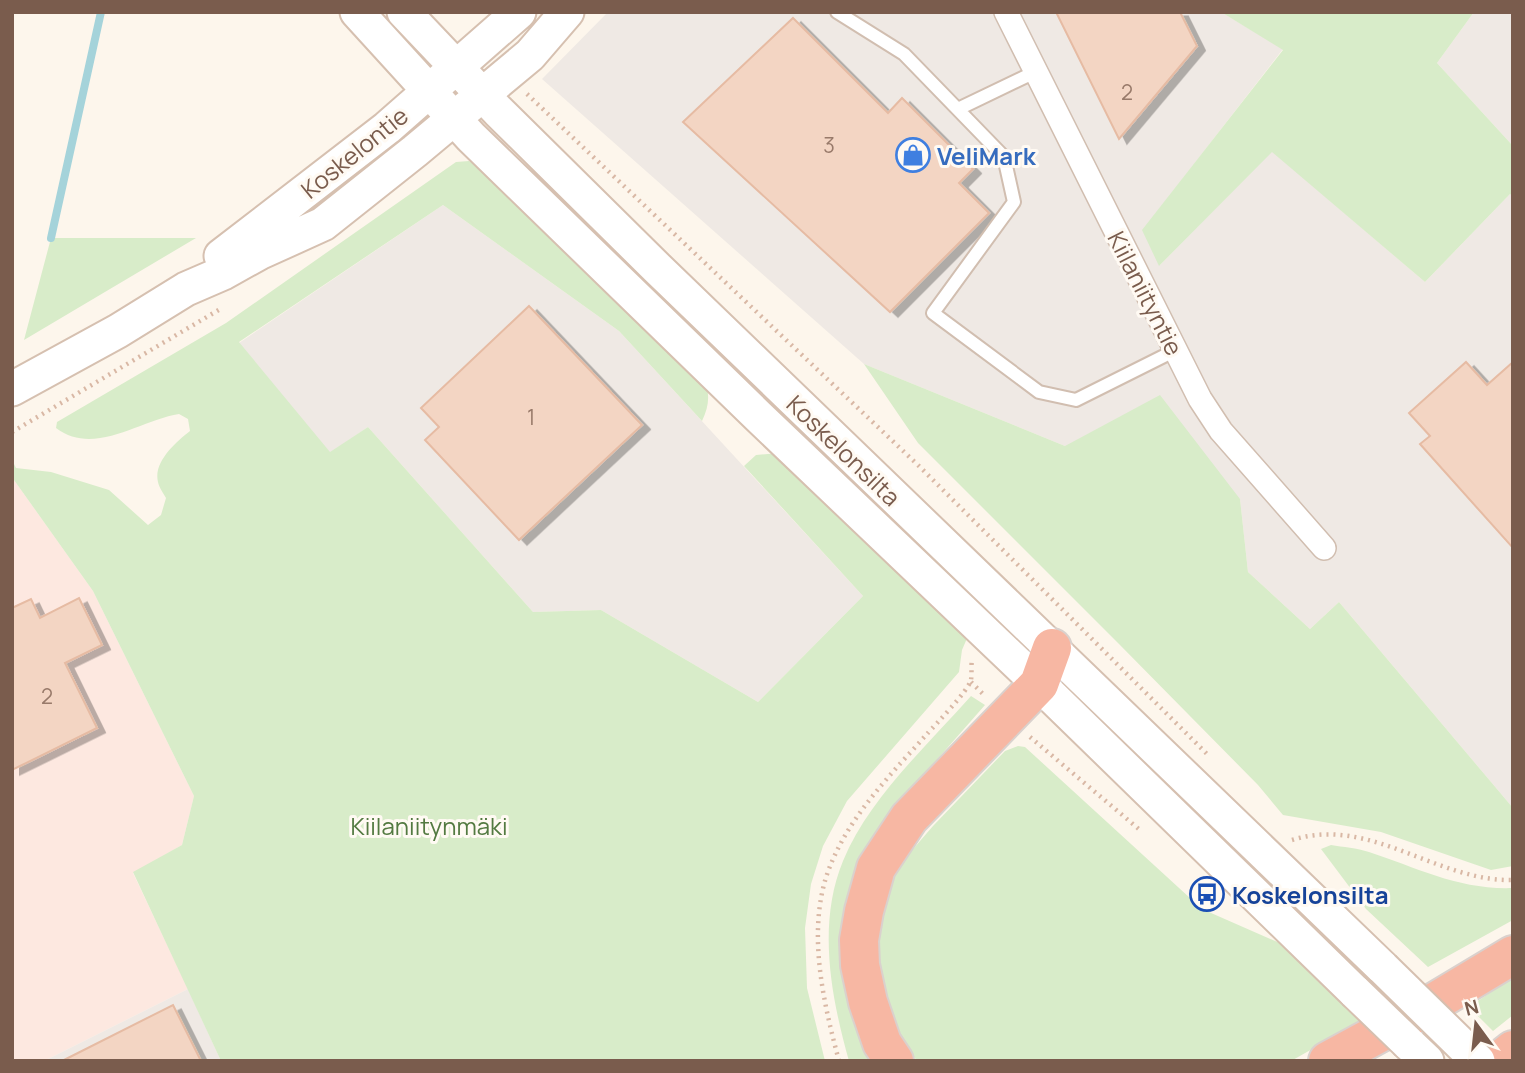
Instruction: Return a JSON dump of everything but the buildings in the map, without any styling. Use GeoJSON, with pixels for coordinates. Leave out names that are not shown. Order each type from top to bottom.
{"type":"FeatureCollection","features":[{"type":"Feature","properties":{"kind":"highway"},"geometry":{"type":"LineString","coordinates":[[894,1061],[882,1044],[868,1002],[860,965],[859,940],[876,868],[909,818],[1039,684],[1052,648]]}},
{"type":"Feature","properties":{"kind":"highway"},"geometry":{"type":"LineString","coordinates":[[1328,1061],[1418,1012],[1513,955]]}},
{"type":"Feature","properties":{"kind":"highway"},"geometry":{"type":"LineString","coordinates":[[1499,1061],[1513,1050]]}},
{"type":"Feature","properties":{"kind":"main road","name":"Koskelonsilta"},"geometry":{"type":"LineString","coordinates":[[358,12],[454,118],[1427,1061]]}},
{"type":"Feature","properties":{"kind":"main road","name":"Koskelonsilta"},"geometry":{"type":"LineString","coordinates":[[404,12],[676,287],[1478,1061]]}},
{"type":"Feature","properties":{"kind":"main road","name":"Koskelontie"},"geometry":{"type":"LineString","coordinates":[[186,289],[216,258],[387,128],[519,12]]}},
{"type":"Feature","properties":{"kind":"main road","name":"Koskelontie"},"geometry":{"type":"LineString","coordinates":[[12,388],[118,331],[186,289],[323,224],[530,55],[567,12]]}},
{"type":"Feature","properties":{"kind":"street","name":"Kiilaniityntie"},"geometry":{"type":"LineString","coordinates":[[1006,12],[1200,399],[1221,431],[1324,548]]}},
{"type":"Feature","properties":{"kind":"lane"},"geometry":{"type":"LineString","coordinates":[[836,12],[904,54],[1004,157],[1014,202],[933,313],[1040,391],[1076,400],[1174,351]]}},
{"type":"Feature","properties":{"kind":"lane"},"geometry":{"type":"LineString","coordinates":[[958,109],[1035,72]]}},
{"type":"Feature","properties":{"kind":"lane"},"geometry":{"type":"LineString","coordinates":[[1353,1061],[1418,1012]]}},
{"type":"Feature","properties":{"kind":"path","name":"Koskelonsilta"},"geometry":{"type":"LineString","coordinates":[[522,88],[930,477],[1214,760]]}},
{"type":"Feature","properties":{"kind":"path"},"geometry":{"type":"LineString","coordinates":[[971,682],[1006,716],[1140,830]]}},
{"type":"Feature","properties":{"kind":"path"},"geometry":{"type":"LineString","coordinates":[[1283,830],[1301,850]]}},
{"type":"Feature","properties":{"kind":"path"},"geometry":{"type":"LineString","coordinates":[[1292,840],[1310,835],[1336,834],[1385,844],[1466,874],[1493,881],[1513,880]]}},
{"type":"Feature","properties":{"kind":"shaded area"},"geometry":{"type":"Polygon","coordinates":[[[608,12],[1221,12],[1283,49],[1143,230],[1160,265],[1272,151],[1425,282],[1510,194],[1513,197],[1513,808],[1339,602],[1310,629],[1248,572],[1240,499],[1065,446],[864,364],[542,79],[608,12]]]}},
{"type":"Feature","properties":{"kind":"shaded area"},"geometry":{"type":"Polygon","coordinates":[[[1474,12],[1513,12],[1513,146],[1437,63],[1474,12]]]}},
{"type":"Feature","properties":{"kind":"shaded area"},"geometry":{"type":"Polygon","coordinates":[[[443,205],[619,331],[863,596],[758,702],[601,610],[533,612],[368,427],[330,453],[239,343],[443,205]]]}},
{"type":"Feature","properties":{"kind":"shaded area"},"geometry":{"type":"Polygon","coordinates":[[[14,480],[93,591],[194,796],[182,845],[133,873],[188,989],[44,1061],[12,1061],[14,480]]]}},
{"type":"Feature","properties":{"kind":"shaded area"},"geometry":{"type":"Polygon","coordinates":[[[188,989],[221,1061],[44,1061],[188,989]]]}},
{"type":"Feature","properties":{"kind":"green space"},"geometry":{"type":"Polygon","coordinates":[[[1221,12],[1474,12],[1437,63],[1513,146],[1513,197],[1510,194],[1425,282],[1272,152],[1159,266],[1142,230],[1283,50],[1221,12]]]}},
{"type":"Feature","properties":{"kind":"green space","name":"Kiilaniitynmäki"},"geometry":{"type":"Polygon","coordinates":[[[469,161],[483,170],[705,380],[708,401],[702,421],[619,331],[443,205],[239,342],[330,452],[368,427],[533,612],[601,610],[758,702],[863,596],[744,466],[756,455],[780,453],[968,636],[962,650],[959,672],[847,801],[823,846],[811,884],[805,928],[807,988],[825,1061],[221,1061],[133,872],[182,845],[194,796],[93,591],[14,480],[12,481],[12,460],[16,468],[51,472],[109,490],[148,525],[161,515],[166,498],[158,482],[159,467],[167,453],[190,431],[188,419],[179,414],[117,434],[86,439],[71,436],[56,428],[57,422],[226,323],[456,162],[469,161]]]}},
{"type":"Feature","properties":{"kind":"green space"},"geometry":{"type":"Polygon","coordinates":[[[51,238],[196,238],[24,340],[51,238]]]}},
{"type":"Feature","properties":{"kind":"green space"},"geometry":{"type":"Polygon","coordinates":[[[864,364],[1065,446],[1160,395],[1240,499],[1248,572],[1310,629],[1339,602],[1513,808],[1513,866],[1491,870],[1381,832],[1283,815],[1258,785],[918,443],[864,364]]]}},
{"type":"Feature","properties":{"kind":"green space"},"geometry":{"type":"Polygon","coordinates":[[[971,696],[985,705],[898,804],[876,834],[873,1061],[849,1061],[837,1012],[829,961],[830,910],[843,861],[854,838],[883,795],[971,696]]]}},
{"type":"Feature","properties":{"kind":"green space"},"geometry":{"type":"Polygon","coordinates":[[[1018,746],[1025,747],[1202,909],[1282,944],[1360,1022],[1291,1061],[917,1061],[892,1027],[878,979],[878,926],[891,879],[933,826],[1005,751],[1018,746]]]}},
{"type":"Feature","properties":{"kind":"green space"},"geometry":{"type":"Polygon","coordinates":[[[1331,845],[1364,851],[1457,882],[1493,888],[1513,888],[1513,920],[1428,967],[1366,909],[1321,849],[1331,845]]]}},
{"type":"Feature","properties":{"kind":"green space"},"geometry":{"type":"Polygon","coordinates":[[[1513,977],[1513,1015],[1493,1031],[1469,1007],[1513,977]]]}},
{"type":"Feature","properties":{"kind":"waterway"},"geometry":{"type":"LineString","coordinates":[[51,238],[101,12]]}},
{"type":"Feature","properties":{"kind":"place","name":"VeliMark"},"geometry":{"type":"Point","coordinates":[913,155]}},
{"type":"Feature","properties":{"kind":"place","name":"Koskelonsilta"},"geometry":{"type":"Point","coordinates":[1207,894]}}]}
